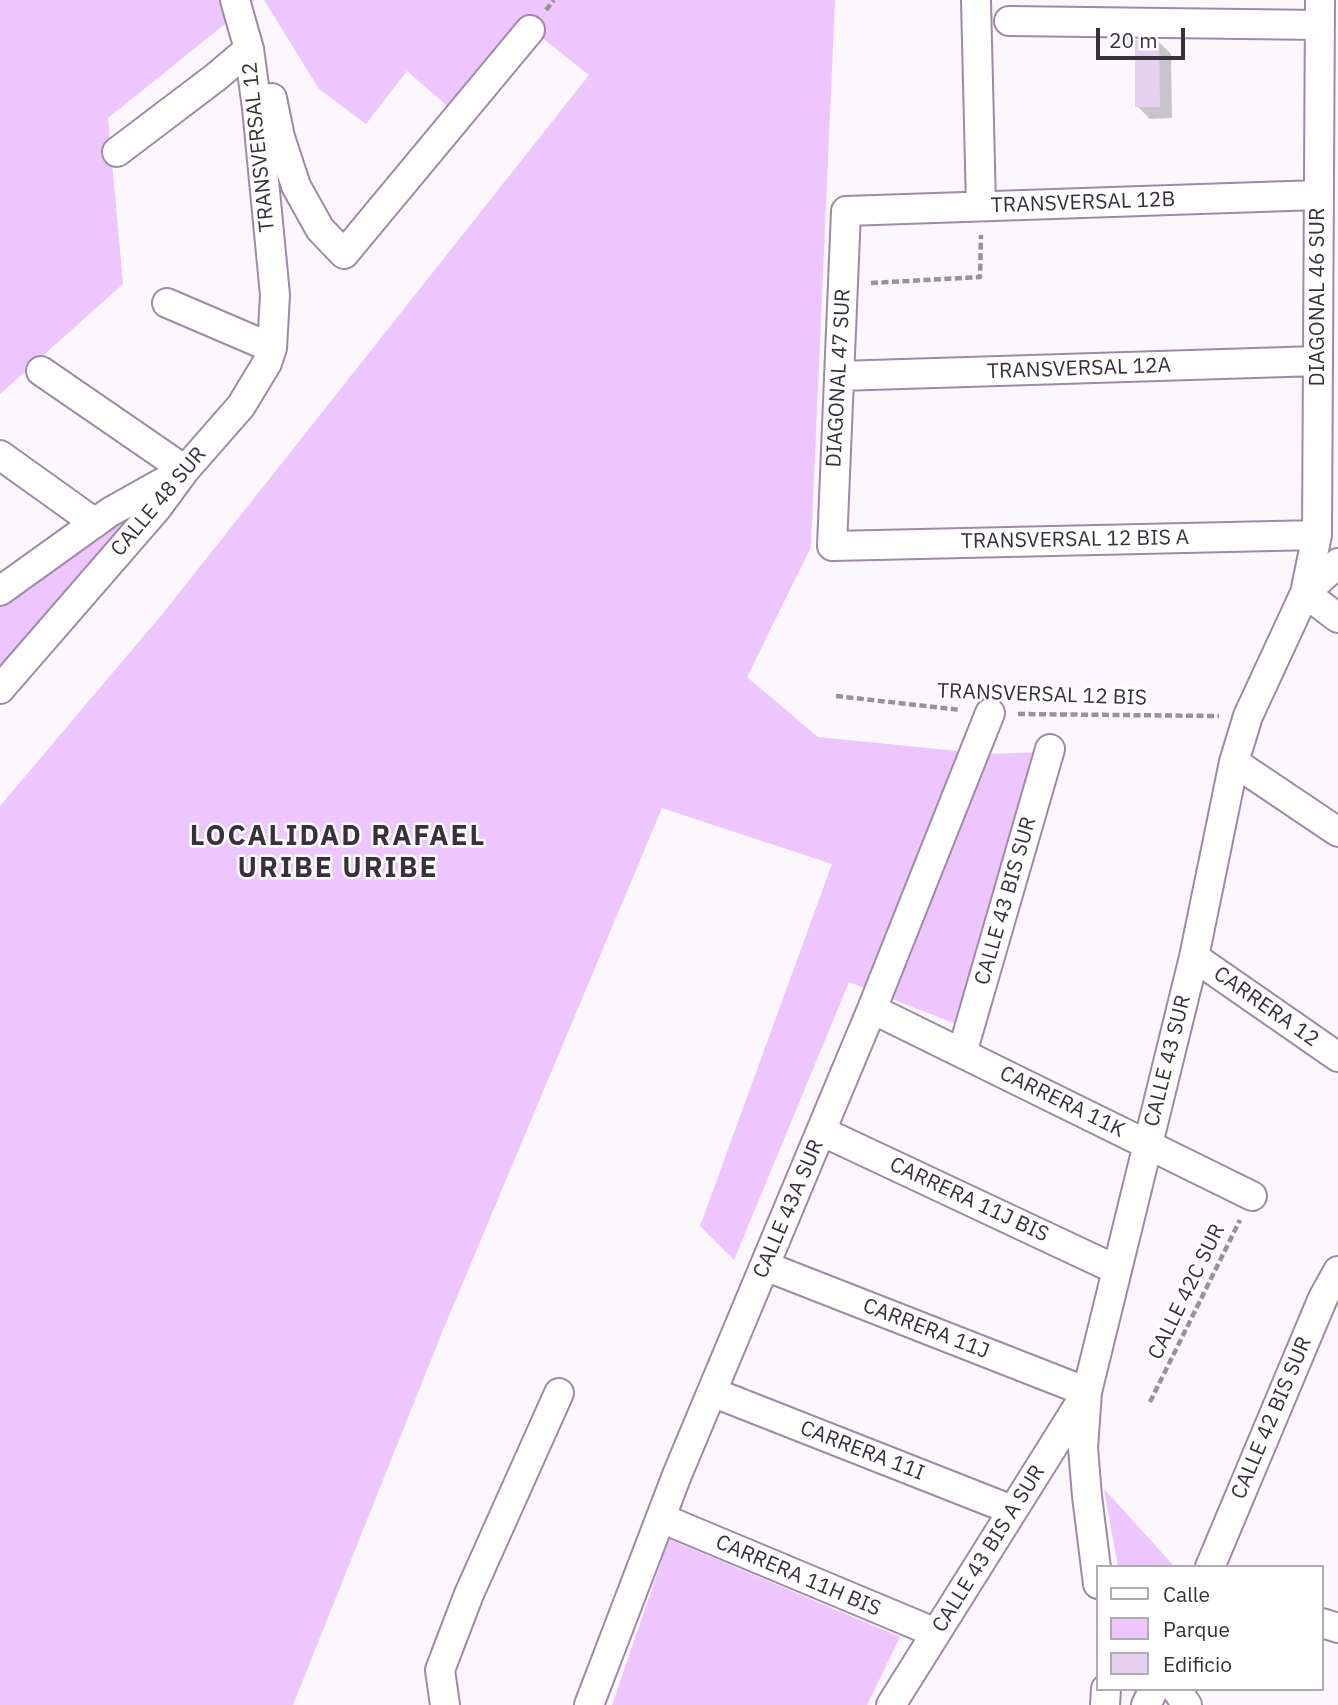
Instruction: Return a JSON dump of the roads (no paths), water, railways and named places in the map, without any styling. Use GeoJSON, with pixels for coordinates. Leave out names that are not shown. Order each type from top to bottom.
{"type":"FeatureCollection","features":[{"type":"Feature","properties":{"kind":"street"},"geometry":{"type":"LineString","coordinates":[[976,0],[981,206]]}},
{"type":"Feature","properties":{"kind":"street"},"geometry":{"type":"LineString","coordinates":[[236,1],[270,88],[280,137],[296,186],[320,229],[344,254],[530,30]]}},
{"type":"Feature","properties":{"kind":"street","name":"TRANSVERSAL 12"},"geometry":{"type":"LineString","coordinates":[[236,1],[249,49],[257,108],[275,295]]}},
{"type":"Feature","properties":{"kind":"street"},"geometry":{"type":"LineString","coordinates":[[1009,21],[1320,13]]}},
{"type":"Feature","properties":{"kind":"street","name":"DIAGONAL 46 SUR"},"geometry":{"type":"LineString","coordinates":[[1305,593],[1317,535],[1319,195],[1329,55],[1320,13]]}},
{"type":"Feature","properties":{"kind":"street"},"geometry":{"type":"LineString","coordinates":[[117,152],[249,49]]}},
{"type":"Feature","properties":{"kind":"street","name":"TRANSVERSAL 12B"},"geometry":{"type":"LineString","coordinates":[[846,211],[1319,195]]}},
{"type":"Feature","properties":{"kind":"street","name":"DIAGONAL 47 SUR"},"geometry":{"type":"LineString","coordinates":[[832,546],[846,211]]}},
{"type":"Feature","properties":{"kind":"street","name":"CALLE 48 SUR"},"geometry":{"type":"LineString","coordinates":[[0,689],[157,508],[185,470],[241,405],[267,363],[272,348],[275,295]]}},
{"type":"Feature","properties":{"kind":"street"},"geometry":{"type":"LineString","coordinates":[[167,303],[272,348]]}},
{"type":"Feature","properties":{"kind":"street","name":"TRANSVERSAL 12A"},"geometry":{"type":"LineString","coordinates":[[839,376],[1318,361]]}},
{"type":"Feature","properties":{"kind":"street"},"geometry":{"type":"LineString","coordinates":[[1,589],[95,523],[185,470],[41,371]]}},
{"type":"Feature","properties":{"kind":"street"},"geometry":{"type":"LineString","coordinates":[[0,455],[95,523]]}},
{"type":"Feature","properties":{"kind":"street","name":"TRANSVERSAL 12 BIS A"},"geometry":{"type":"LineString","coordinates":[[832,546],[1317,535]]}},
{"type":"Feature","properties":{"kind":"street","name":"CALLE 43 SUR"},"geometry":{"type":"LineString","coordinates":[[1096,1566],[1084,1460],[1087,1392],[1194,957],[1234,762],[1248,716],[1305,593],[1338,563]]}},
{"type":"Feature","properties":{"kind":"street"},"geometry":{"type":"LineString","coordinates":[[1305,593],[1338,618]]}},
{"type":"Feature","properties":{"kind":"street","name":"CALLE 43A SUR"},"geometry":{"type":"LineString","coordinates":[[590,1705],[661,1518],[872,1009],[990,713]]}},
{"type":"Feature","properties":{"kind":"street","name":"CALLE 43 BIS SUR"},"geometry":{"type":"LineString","coordinates":[[962,1053],[1050,749]]}},
{"type":"Feature","properties":{"kind":"street"},"geometry":{"type":"LineString","coordinates":[[1234,762],[1338,832]]}},
{"type":"Feature","properties":{"kind":"street","name":"CARRERA 12"},"geometry":{"type":"LineString","coordinates":[[1194,957],[1338,1057]]}},
{"type":"Feature","properties":{"kind":"street","name":"CARRERA 11K"},"geometry":{"type":"LineString","coordinates":[[872,1009],[1252,1196]]}},
{"type":"Feature","properties":{"kind":"street","name":"CARRERA 11J BIS"},"geometry":{"type":"LineString","coordinates":[[821,1131],[1117,1270]]}},
{"type":"Feature","properties":{"kind":"street","name":"CARRERA 11J"},"geometry":{"type":"LineString","coordinates":[[765,1266],[1087,1392]]}},
{"type":"Feature","properties":{"kind":"street","name":"CALLE 42 BIS SUR"},"geometry":{"type":"LineString","coordinates":[[1211,1565],[1331,1303],[1338,1271]]}},
{"type":"Feature","properties":{"kind":"street","name":"CARRERA 11I"},"geometry":{"type":"LineString","coordinates":[[712,1392],[1012,1510]]}},
{"type":"Feature","properties":{"kind":"street","name":"CALLE 43 BIS A SUR"},"geometry":{"type":"LineString","coordinates":[[891,1705],[1087,1392]]}},
{"type":"Feature","properties":{"kind":"street"},"geometry":{"type":"LineString","coordinates":[[445,1705],[440,1670],[469,1594],[559,1393]]}},
{"type":"Feature","properties":{"kind":"street","name":"CARRERA 11H BIS"},"geometry":{"type":"LineString","coordinates":[[661,1518],[936,1633]]}},
{"type":"Feature","properties":{"kind":"district","name":"LOCALIDAD RAFAEL URIBE URIBE"},"geometry":{"type":"Point","coordinates":[338,853]}}]}
